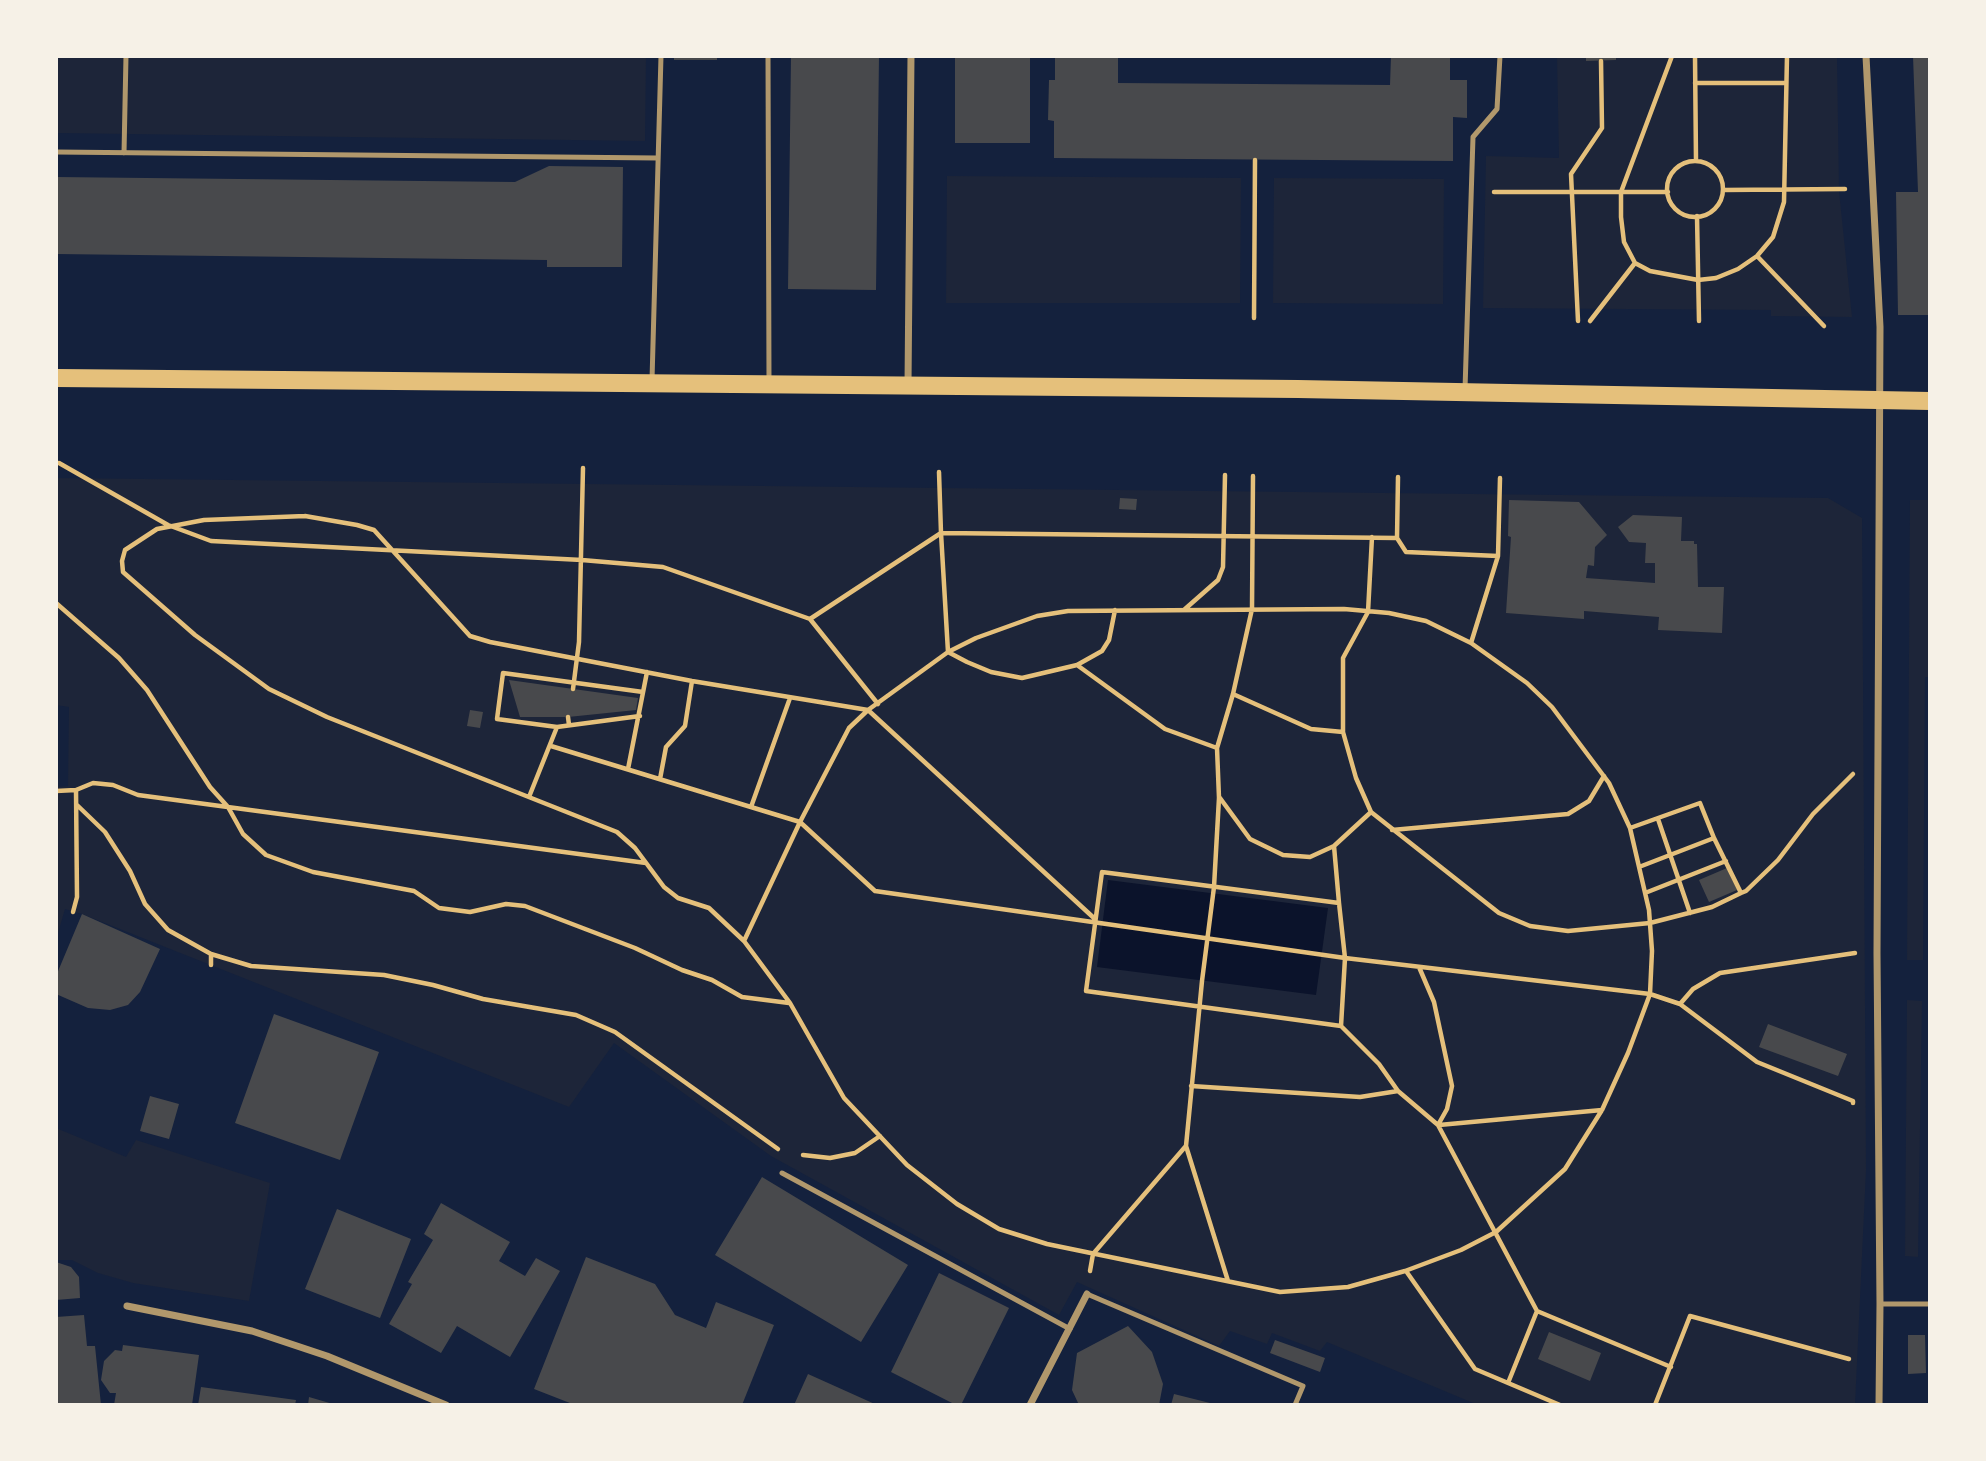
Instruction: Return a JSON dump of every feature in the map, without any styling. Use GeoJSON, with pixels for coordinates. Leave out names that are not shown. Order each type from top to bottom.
{"type":"FeatureCollection","features":[{"type":"Feature","properties":{"kind":"main road"},"geometry":{"type":"LineString","coordinates":[[56,378],[1465,392],[1930,401]]}},
{"type":"Feature","properties":{"kind":"street"},"geometry":{"type":"LineString","coordinates":[[908,386],[911,56]]}},
{"type":"Feature","properties":{"kind":"street"},"geometry":{"type":"LineString","coordinates":[[1866,56],[1880,327],[1877,754],[1879,1405]]}},
{"type":"Feature","properties":{"kind":"street"},"geometry":{"type":"LineString","coordinates":[[1030,1405],[1087,1294]]}},
{"type":"Feature","properties":{"kind":"street"},"geometry":{"type":"LineString","coordinates":[[127,1306],[252,1331],[327,1356],[446,1405]]}},
{"type":"Feature","properties":{"kind":"lane"},"geometry":{"type":"LineString","coordinates":[[124,153],[126,56]]}},
{"type":"Feature","properties":{"kind":"lane"},"geometry":{"type":"LineString","coordinates":[[652,383],[661,56]]}},
{"type":"Feature","properties":{"kind":"lane"},"geometry":{"type":"LineString","coordinates":[[768,56],[769,385]]}},
{"type":"Feature","properties":{"kind":"lane"},"geometry":{"type":"LineString","coordinates":[[1465,392],[1473,137],[1497,109],[1500,56]]}},
{"type":"Feature","properties":{"kind":"lane"},"geometry":{"type":"LineString","coordinates":[[56,152],[657,158]]}},
{"type":"Feature","properties":{"kind":"lane"},"geometry":{"type":"LineString","coordinates":[[782,1173],[1070,1329]]}},
{"type":"Feature","properties":{"kind":"lane"},"geometry":{"type":"LineString","coordinates":[[1087,1294],[1303,1386],[1295,1405]]}},
{"type":"Feature","properties":{"kind":"lane"},"geometry":{"type":"LineString","coordinates":[[1880,1304],[1930,1304]]}},
{"type":"Feature","properties":{"kind":"path"},"geometry":{"type":"LineString","coordinates":[[1672,56],[1621,192],[1621,217],[1624,242],[1635,263],[1650,271],[1698,280],[1716,278],[1738,269],[1757,257],[1773,237],[1782,210],[1784,190],[1787,56]]}},
{"type":"Feature","properties":{"kind":"path"},"geometry":{"type":"LineString","coordinates":[[1695,56],[1696,161]]}},
{"type":"Feature","properties":{"kind":"path"},"geometry":{"type":"LineString","coordinates":[[1578,321],[1571,174],[1602,128],[1601,61]]}},
{"type":"Feature","properties":{"kind":"path"},"geometry":{"type":"LineString","coordinates":[[1695,83],[1786,82]]}},
{"type":"Feature","properties":{"kind":"path"},"geometry":{"type":"LineString","coordinates":[[1254,318],[1255,160]]}},
{"type":"Feature","properties":{"kind":"path"},"geometry":{"type":"LineString","coordinates":[[1696,161],[1713,167],[1722,181],[1723,190],[1717,206],[1711,212],[1697,216],[1679,211],[1673,205],[1668,192],[1668,181],[1673,172],[1687,162],[1696,161]]}},
{"type":"Feature","properties":{"kind":"path"},"geometry":{"type":"LineString","coordinates":[[1723,190],[1845,189]]}},
{"type":"Feature","properties":{"kind":"path"},"geometry":{"type":"LineString","coordinates":[[1472,192],[1668,192]]}},
{"type":"Feature","properties":{"kind":"path"},"geometry":{"type":"LineString","coordinates":[[1697,216],[1699,321]]}},
{"type":"Feature","properties":{"kind":"path"},"geometry":{"type":"LineString","coordinates":[[1757,257],[1824,326]]}},
{"type":"Feature","properties":{"kind":"path"},"geometry":{"type":"LineString","coordinates":[[1590,321],[1635,263]]}},
{"type":"Feature","properties":{"kind":"path"},"geometry":{"type":"LineString","coordinates":[[59,463],[168,526],[211,541],[582,560],[663,567],[810,619],[878,704]]}},
{"type":"Feature","properties":{"kind":"path"},"geometry":{"type":"LineString","coordinates":[[573,689],[582,560],[583,468]]}},
{"type":"Feature","properties":{"kind":"path"},"geometry":{"type":"LineString","coordinates":[[939,472],[948,652]]}},
{"type":"Feature","properties":{"kind":"path"},"geometry":{"type":"LineString","coordinates":[[1185,609],[1218,580],[1223,567],[1225,475]]}},
{"type":"Feature","properties":{"kind":"path"},"geometry":{"type":"LineString","coordinates":[[1228,1282],[1186,1146],[1214,887],[1219,798],[1217,748],[1233,694],[1252,609],[1253,476]]}},
{"type":"Feature","properties":{"kind":"path"},"geometry":{"type":"LineString","coordinates":[[1398,477],[1397,538],[1406,552],[1498,556]]}},
{"type":"Feature","properties":{"kind":"path"},"geometry":{"type":"LineString","coordinates":[[1471,643],[1498,556],[1500,478]]}},
{"type":"Feature","properties":{"kind":"path"},"geometry":{"type":"LineString","coordinates":[[744,941],[800,822],[849,728],[868,710],[948,652],[1006,625],[1068,611],[1345,609],[1389,613],[1426,621],[1471,643],[1527,683],[1552,707],[1604,776],[1630,828],[1645,893],[1652,951],[1650,994],[1628,1053],[1602,1110],[1564,1169],[1496,1232],[1461,1250],[1405,1271],[1348,1287],[1280,1292],[1047,1244],[999,1229],[957,1204],[907,1165],[844,1098],[790,1003],[744,941],[709,908],[678,898],[664,887],[635,848],[617,832],[327,717],[269,689],[195,635],[123,572],[125,550],[157,529],[204,520],[305,516],[357,524],[374,530],[470,636],[647,673],[868,710],[1095,921]]}},
{"type":"Feature","properties":{"kind":"path"},"geometry":{"type":"LineString","coordinates":[[810,619],[940,533],[1397,538]]}},
{"type":"Feature","properties":{"kind":"path"},"geometry":{"type":"LineString","coordinates":[[1371,537],[1368,612],[1343,657],[1343,732],[1356,778],[1371,812],[1392,830],[1499,912],[1530,926],[1568,931],[1650,923],[1712,907],[1746,891],[1779,860],[1821,806],[1877,754]]}},
{"type":"Feature","properties":{"kind":"path"},"geometry":{"type":"LineString","coordinates":[[56,603],[119,658],[147,690],[211,787],[228,807],[243,834],[266,855],[313,872],[414,891],[439,908],[470,912],[506,904],[525,906],[712,980],[742,997],[790,1003]]}},
{"type":"Feature","properties":{"kind":"path"},"geometry":{"type":"LineString","coordinates":[[948,652],[986,671],[1022,678],[1077,665],[1102,650],[1109,640],[1115,610]]}},
{"type":"Feature","properties":{"kind":"path"},"geometry":{"type":"LineString","coordinates":[[1077,665],[1165,729],[1217,748]]}},
{"type":"Feature","properties":{"kind":"path"},"geometry":{"type":"LineString","coordinates":[[640,716],[557,727],[497,719],[503,673],[643,692]]}},
{"type":"Feature","properties":{"kind":"path"},"geometry":{"type":"LineString","coordinates":[[628,769],[647,673]]}},
{"type":"Feature","properties":{"kind":"path"},"geometry":{"type":"LineString","coordinates":[[660,779],[666,747],[685,726],[692,681]]}},
{"type":"Feature","properties":{"kind":"path"},"geometry":{"type":"LineString","coordinates":[[1233,694],[1311,729],[1343,732]]}},
{"type":"Feature","properties":{"kind":"path"},"geometry":{"type":"LineString","coordinates":[[751,807],[790,698]]}},
{"type":"Feature","properties":{"kind":"path"},"geometry":{"type":"LineString","coordinates":[[568,717],[569,725]]}},
{"type":"Feature","properties":{"kind":"path"},"geometry":{"type":"LineString","coordinates":[[529,797],[557,727]]}},
{"type":"Feature","properties":{"kind":"path"},"geometry":{"type":"LineString","coordinates":[[551,746],[800,822],[875,891],[1345,958],[1650,994],[1680,1004],[1757,1062],[1853,1101],[1853,1113]]}},
{"type":"Feature","properties":{"kind":"path"},"geometry":{"type":"LineString","coordinates":[[1392,830],[1568,814],[1589,801],[1604,776]]}},
{"type":"Feature","properties":{"kind":"path"},"geometry":{"type":"LineString","coordinates":[[56,791],[76,790],[93,783],[113,785],[138,795],[646,863]]}},
{"type":"Feature","properties":{"kind":"path"},"geometry":{"type":"LineString","coordinates":[[73,912],[76,897],[76,790]]}},
{"type":"Feature","properties":{"kind":"path"},"geometry":{"type":"LineString","coordinates":[[1219,798],[1250,839],[1283,855],[1310,857],[1334,846],[1371,812]]}},
{"type":"Feature","properties":{"kind":"path"},"geometry":{"type":"LineString","coordinates":[[1630,828],[1700,803],[1741,893]]}},
{"type":"Feature","properties":{"kind":"path"},"geometry":{"type":"LineString","coordinates":[[77,805],[105,832],[130,871],[145,904],[168,930],[211,954],[251,966],[384,975],[482,999],[576,1015],[615,1032],[784,1154]]}},
{"type":"Feature","properties":{"kind":"path"},"geometry":{"type":"LineString","coordinates":[[1658,819],[1690,913]]}},
{"type":"Feature","properties":{"kind":"path"},"geometry":{"type":"LineString","coordinates":[[1639,867],[1714,838]]}},
{"type":"Feature","properties":{"kind":"path"},"geometry":{"type":"LineString","coordinates":[[1334,846],[1345,958],[1341,1027]]}},
{"type":"Feature","properties":{"kind":"path"},"geometry":{"type":"LineString","coordinates":[[1645,893],[1726,861]]}},
{"type":"Feature","properties":{"kind":"path"},"geometry":{"type":"LineString","coordinates":[[1339,903],[1102,872],[1086,991],[1341,1027],[1379,1064],[1398,1091],[1438,1125],[1537,1311],[1671,1367]]}},
{"type":"Feature","properties":{"kind":"path"},"geometry":{"type":"LineString","coordinates":[[1680,1004],[1693,989],[1720,973],[1851,953],[1877,953]]}},
{"type":"Feature","properties":{"kind":"path"},"geometry":{"type":"LineString","coordinates":[[211,954],[211,965]]}},
{"type":"Feature","properties":{"kind":"path"},"geometry":{"type":"LineString","coordinates":[[1419,967],[1434,1002],[1451,1086],[1447,1109],[1438,1125]]}},
{"type":"Feature","properties":{"kind":"path"},"geometry":{"type":"LineString","coordinates":[[1191,1086],[1360,1097],[1398,1091]]}},
{"type":"Feature","properties":{"kind":"path"},"geometry":{"type":"LineString","coordinates":[[1438,1125],[1602,1110]]}},
{"type":"Feature","properties":{"kind":"path"},"geometry":{"type":"LineString","coordinates":[[796,1155],[830,1157],[855,1153],[880,1136]]}},
{"type":"Feature","properties":{"kind":"path"},"geometry":{"type":"LineString","coordinates":[[1093,1254],[1186,1146]]}},
{"type":"Feature","properties":{"kind":"path"},"geometry":{"type":"LineString","coordinates":[[1405,1271],[1475,1369],[1560,1405]]}},
{"type":"Feature","properties":{"kind":"path"},"geometry":{"type":"LineString","coordinates":[[1508,1383],[1537,1311]]}},
{"type":"Feature","properties":{"kind":"path"},"geometry":{"type":"LineString","coordinates":[[1655,1405],[1690,1315],[1849,1359]]}},
{"type":"Feature","properties":{"kind":"shaded area"},"geometry":{"type":"Polygon","coordinates":[[[56,56],[646,56],[645,141],[56,133],[56,56]]]}},
{"type":"Feature","properties":{"kind":"shaded area"},"geometry":{"type":"Polygon","coordinates":[[[1557,56],[1837,56],[1839,191],[1852,317],[1771,316],[1771,310],[1483,308],[1486,156],[1559,158],[1557,56]]]}},
{"type":"Feature","properties":{"kind":"shaded area"},"geometry":{"type":"Polygon","coordinates":[[[947,176],[1241,178],[1240,303],[946,303],[947,176]]]}},
{"type":"Feature","properties":{"kind":"shaded area"},"geometry":{"type":"Polygon","coordinates":[[[1274,178],[1444,179],[1443,304],[1273,303],[1274,178]]]}},
{"type":"Feature","properties":{"kind":"shaded area"},"geometry":{"type":"Polygon","coordinates":[[[56,478],[1828,498],[1862,518],[1866,1170],[1855,1405],[1478,1405],[1327,1342],[1320,1351],[1272,1333],[1267,1344],[1230,1331],[1219,1346],[1077,1282],[1059,1315],[771,1156],[614,1043],[569,1107],[82,914],[65,909],[56,940],[56,787],[68,786],[69,707],[56,705],[56,478]]]}},
{"type":"Feature","properties":{"kind":"shaded area"},"geometry":{"type":"Polygon","coordinates":[[[1910,500],[1930,500],[1930,677],[1925,677],[1923,960],[1907,960],[1910,500]]]}},
{"type":"Feature","properties":{"kind":"shaded area"},"geometry":{"type":"Polygon","coordinates":[[[1108,880],[1328,908],[1316,995],[1097,967],[1108,880]]]}},
{"type":"Feature","properties":{"kind":"shaded area"},"geometry":{"type":"Polygon","coordinates":[[[1907,1000],[1922,1001],[1918,1257],[1905,1256],[1907,1000]]]}},
{"type":"Feature","properties":{"kind":"shaded area"},"geometry":{"type":"Polygon","coordinates":[[[56,1128],[126,1157],[136,1140],[270,1183],[249,1301],[133,1283],[98,1273],[72,1260],[56,1260],[56,1128]]]}},
{"type":"Feature","properties":{"kind":"building"},"geometry":{"type":"Polygon","coordinates":[[[674,56],[717,56],[717,60],[674,60],[674,56]]]}},
{"type":"Feature","properties":{"kind":"building"},"geometry":{"type":"Polygon","coordinates":[[[791,56],[879,56],[876,290],[788,289],[791,56]]]}},
{"type":"Feature","properties":{"kind":"building"},"geometry":{"type":"Polygon","coordinates":[[[955,56],[1030,56],[1030,143],[955,143],[955,56]]]}},
{"type":"Feature","properties":{"kind":"building"},"geometry":{"type":"Polygon","coordinates":[[[1055,56],[1118,56],[1118,83],[1390,85],[1391,56],[1450,56],[1450,80],[1467,80],[1467,118],[1453,117],[1453,161],[1054,158],[1054,121],[1048,120],[1049,80],[1055,80],[1055,56]]]}},
{"type":"Feature","properties":{"kind":"building"},"geometry":{"type":"Polygon","coordinates":[[[1586,56],[1616,56],[1616,60],[1586,61],[1586,56]]]}},
{"type":"Feature","properties":{"kind":"building"},"geometry":{"type":"Polygon","coordinates":[[[1913,56],[1930,56],[1930,315],[1898,315],[1896,192],[1918,192],[1913,56]]]}},
{"type":"Feature","properties":{"kind":"building"},"geometry":{"type":"Polygon","coordinates":[[[549,166],[623,167],[622,267],[547,267],[547,260],[56,254],[56,177],[515,182],[549,166]]]}},
{"type":"Feature","properties":{"kind":"building"},"geometry":{"type":"Polygon","coordinates":[[[1120,498],[1137,499],[1136,510],[1119,509],[1120,498]]]}},
{"type":"Feature","properties":{"kind":"building"},"geometry":{"type":"Polygon","coordinates":[[[1509,500],[1579,502],[1607,535],[1595,547],[1594,566],[1588,565],[1586,578],[1655,583],[1655,563],[1645,563],[1646,543],[1629,542],[1618,527],[1633,515],[1682,517],[1681,541],[1694,541],[1694,544],[1697,544],[1698,587],[1724,587],[1722,633],[1658,630],[1659,617],[1584,611],[1584,619],[1506,613],[1511,537],[1508,536],[1509,500]]]}},
{"type":"Feature","properties":{"kind":"building"},"geometry":{"type":"Polygon","coordinates":[[[509,680],[638,698],[636,710],[568,717],[520,717],[509,680]]]}},
{"type":"Feature","properties":{"kind":"building"},"geometry":{"type":"Polygon","coordinates":[[[470,710],[483,712],[480,728],[467,726],[470,710]]]}},
{"type":"Feature","properties":{"kind":"building"},"geometry":{"type":"Polygon","coordinates":[[[1727,868],[1737,890],[1709,902],[1699,880],[1727,868]]]}},
{"type":"Feature","properties":{"kind":"building"},"geometry":{"type":"Polygon","coordinates":[[[82,914],[160,949],[140,992],[128,1005],[110,1010],[88,1008],[56,994],[56,976],[82,914]]]}},
{"type":"Feature","properties":{"kind":"building"},"geometry":{"type":"Polygon","coordinates":[[[274,1014],[379,1052],[340,1160],[235,1123],[274,1014]]]}},
{"type":"Feature","properties":{"kind":"building"},"geometry":{"type":"Polygon","coordinates":[[[1768,1024],[1847,1054],[1838,1076],[1759,1047],[1768,1024]]]}},
{"type":"Feature","properties":{"kind":"building"},"geometry":{"type":"Polygon","coordinates":[[[150,1096],[179,1104],[169,1139],[140,1131],[150,1096]]]}},
{"type":"Feature","properties":{"kind":"building"},"geometry":{"type":"Polygon","coordinates":[[[762,1177],[908,1265],[861,1342],[715,1255],[762,1177]]]}},
{"type":"Feature","properties":{"kind":"building"},"geometry":{"type":"Polygon","coordinates":[[[441,1203],[510,1242],[499,1261],[525,1276],[536,1258],[560,1271],[510,1357],[457,1326],[441,1353],[389,1324],[412,1284],[408,1282],[433,1240],[424,1234],[441,1203]]]}},
{"type":"Feature","properties":{"kind":"building"},"geometry":{"type":"Polygon","coordinates":[[[337,1209],[411,1239],[380,1318],[305,1289],[337,1209]]]}},
{"type":"Feature","properties":{"kind":"building"},"geometry":{"type":"Polygon","coordinates":[[[586,1257],[655,1284],[675,1315],[706,1328],[716,1302],[774,1325],[742,1405],[575,1405],[534,1389],[586,1257]]]}},
{"type":"Feature","properties":{"kind":"building"},"geometry":{"type":"Polygon","coordinates":[[[56,1262],[71,1267],[79,1277],[80,1298],[56,1300],[56,1262]]]}},
{"type":"Feature","properties":{"kind":"building"},"geometry":{"type":"Polygon","coordinates":[[[939,1273],[1009,1308],[961,1405],[956,1405],[891,1372],[939,1273]]]}},
{"type":"Feature","properties":{"kind":"building"},"geometry":{"type":"Polygon","coordinates":[[[84,1315],[87,1346],[95,1346],[101,1405],[56,1405],[56,1317],[84,1315]]]}},
{"type":"Feature","properties":{"kind":"building"},"geometry":{"type":"Polygon","coordinates":[[[1128,1326],[1152,1352],[1163,1384],[1159,1405],[1079,1405],[1072,1390],[1077,1353],[1128,1326]]]}},
{"type":"Feature","properties":{"kind":"building"},"geometry":{"type":"Polygon","coordinates":[[[1549,1332],[1601,1353],[1590,1381],[1538,1359],[1549,1332]]]}},
{"type":"Feature","properties":{"kind":"building"},"geometry":{"type":"Polygon","coordinates":[[[1908,1335],[1925,1335],[1926,1373],[1908,1374],[1908,1335]]]}},
{"type":"Feature","properties":{"kind":"building"},"geometry":{"type":"Polygon","coordinates":[[[1275,1340],[1325,1358],[1320,1372],[1270,1353],[1275,1340]]]}},
{"type":"Feature","properties":{"kind":"building"},"geometry":{"type":"Polygon","coordinates":[[[123,1345],[199,1355],[192,1405],[114,1405],[116,1393],[110,1393],[101,1380],[104,1361],[115,1350],[122,1351],[123,1345]]]}},
{"type":"Feature","properties":{"kind":"building"},"geometry":{"type":"Polygon","coordinates":[[[808,1374],[877,1405],[794,1405],[808,1374]]]}},
{"type":"Feature","properties":{"kind":"building"},"geometry":{"type":"Polygon","coordinates":[[[201,1387],[296,1400],[295,1405],[198,1405],[201,1387]]]}},
{"type":"Feature","properties":{"kind":"building"},"geometry":{"type":"Polygon","coordinates":[[[1174,1394],[1214,1404],[1214,1405],[1171,1405],[1174,1394]]]}},
{"type":"Feature","properties":{"kind":"building"},"geometry":{"type":"Polygon","coordinates":[[[309,1397],[333,1404],[333,1405],[308,1405],[309,1397]]]}}]}
